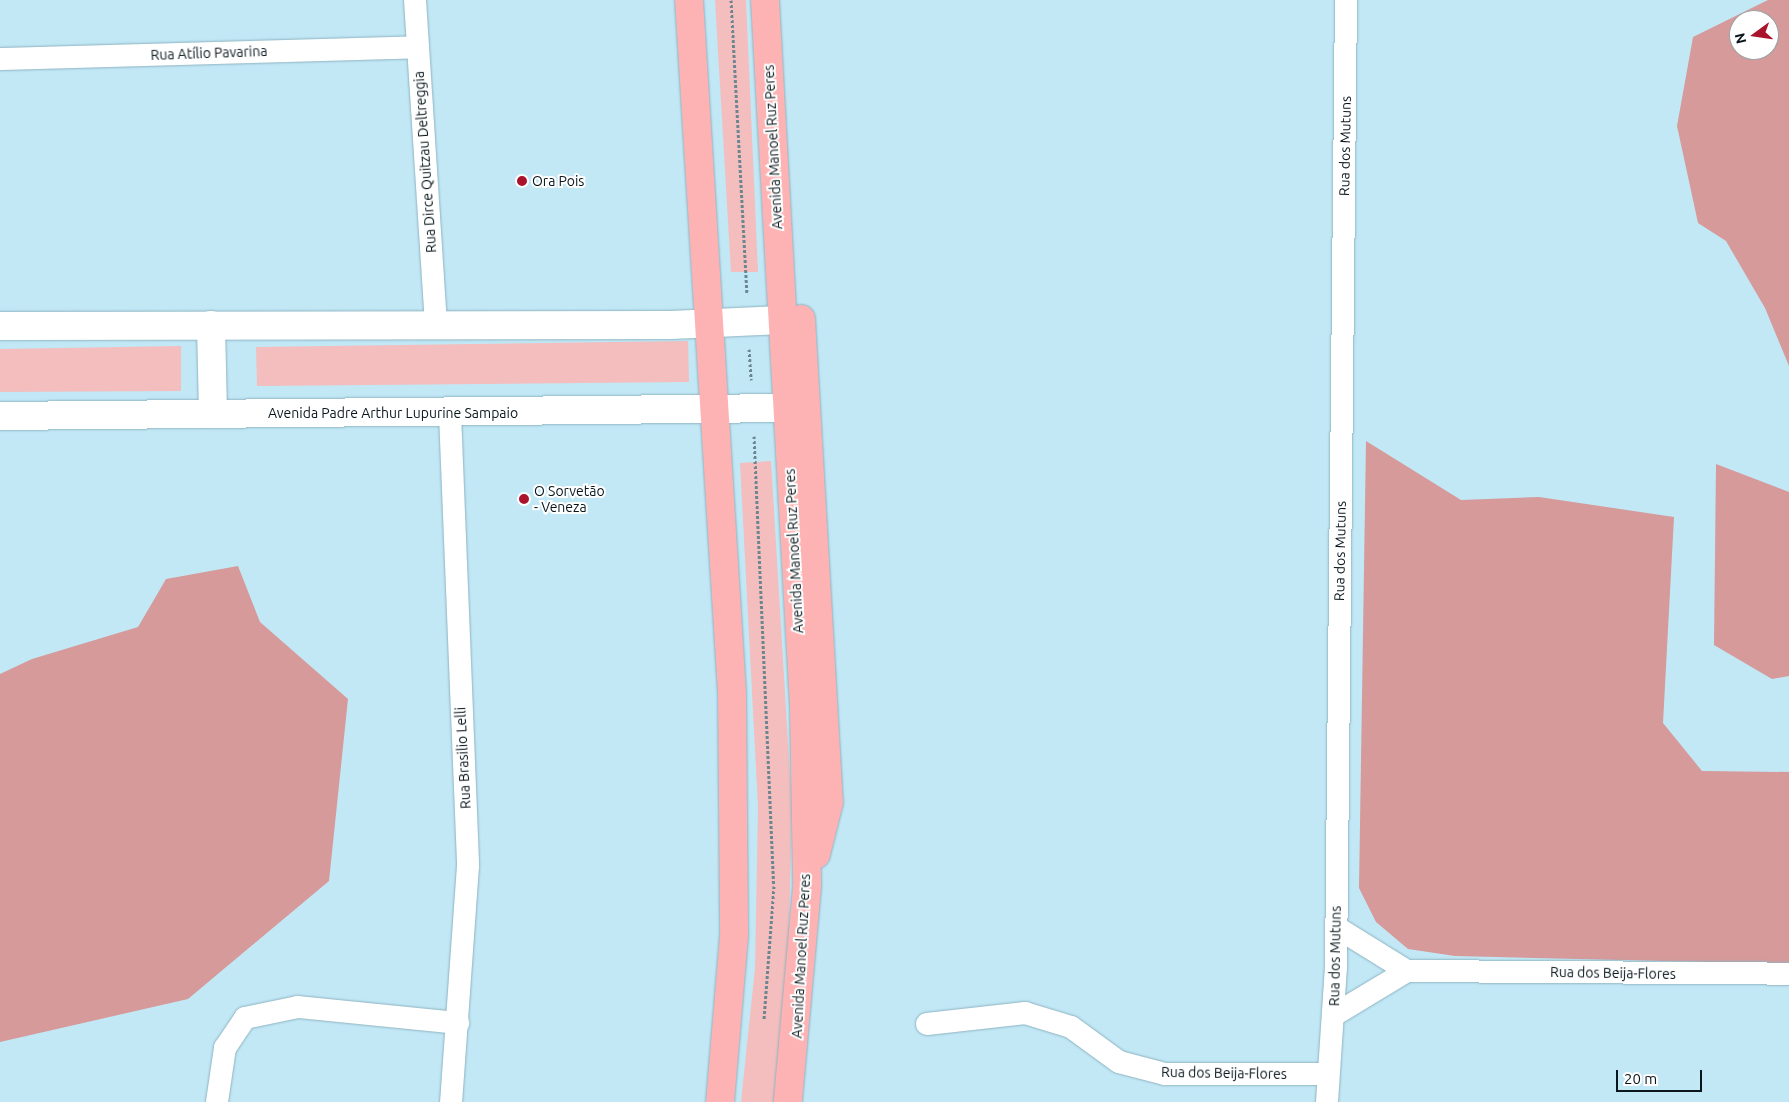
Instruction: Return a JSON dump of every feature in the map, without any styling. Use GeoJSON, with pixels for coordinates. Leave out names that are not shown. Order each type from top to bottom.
{"type":"FeatureCollection","features":[{"type":"Feature","properties":{"kind":"main road"},"geometry":{"type":"LineString","coordinates":[[690,0],[732,694],[735,844],[734,936],[720,1102]]}},
{"type":"Feature","properties":{"kind":"main road","name":"Avenida Manoel Ruz Peres"},"geometry":{"type":"LineString","coordinates":[[765,0],[786,408],[804,707],[807,886],[788,1102]]}},
{"type":"Feature","properties":{"kind":"main road"},"geometry":{"type":"LineString","coordinates":[[772,140],[792,175],[829,802],[807,886]]}},
{"type":"Feature","properties":{"kind":"main road"},"geometry":{"type":"LineString","coordinates":[[0,326],[710,324],[782,320]]}},
{"type":"Feature","properties":{"kind":"main road"},"geometry":{"type":"LineString","coordinates":[[211,325],[213,414]]}},
{"type":"Feature","properties":{"kind":"main road","name":"Avenida Padre Arthur Lupurine Sampaio"},"geometry":{"type":"LineString","coordinates":[[0,416],[450,414],[786,408]]}},
{"type":"Feature","properties":{"kind":"street","name":"Rua Dirce Quitzau Deltreggia"},"geometry":{"type":"LineString","coordinates":[[415,0],[436,325]]}},
{"type":"Feature","properties":{"kind":"street","name":"Rua dos Mutuns"},"geometry":{"type":"LineString","coordinates":[[1327,1102],[1334,1015],[1336,927],[1346,0]]}},
{"type":"Feature","properties":{"kind":"street","name":"Rua Atílio Pavarina"},"geometry":{"type":"LineString","coordinates":[[0,59],[417,47]]}},
{"type":"Feature","properties":{"kind":"street","name":"Rua Brasilio Lelli"},"geometry":{"type":"LineString","coordinates":[[450,414],[468,866],[451,1102]]}},
{"type":"Feature","properties":{"kind":"street"},"geometry":{"type":"LineString","coordinates":[[1334,1015],[1407,971],[1336,927]]}},
{"type":"Feature","properties":{"kind":"street","name":"Rua dos Beija-Flores"},"geometry":{"type":"LineString","coordinates":[[1407,971],[1789,974]]}},
{"type":"Feature","properties":{"kind":"street"},"geometry":{"type":"LineString","coordinates":[[217,1102],[225,1048],[245,1018],[298,1008],[458,1023]]}},
{"type":"Feature","properties":{"kind":"street","name":"Rua dos Beija-Flores"},"geometry":{"type":"LineString","coordinates":[[926,1024],[1025,1013],[1072,1027],[1119,1062],[1165,1074],[1328,1074]]}},
{"type":"Feature","properties":{"kind":"path"},"geometry":{"type":"LineString","coordinates":[[731,0],[774,886],[764,1023]]}},
{"type":"Feature","properties":{"kind":"shaded area"},"geometry":{"type":"Polygon","coordinates":[[[715,0],[746,0],[758,272],[731,272],[715,0]]]}},
{"type":"Feature","properties":{"kind":"shaded area"},"geometry":{"type":"Polygon","coordinates":[[[1768,0],[1789,0],[1789,366],[1765,308],[1726,241],[1698,223],[1677,126],[1693,37],[1729,19],[1729,60],[1779,60],[1779,10],[1748,10],[1768,0]]]}},
{"type":"Feature","properties":{"kind":"shaded area"},"geometry":{"type":"Polygon","coordinates":[[[688,341],[689,382],[257,386],[256,347],[688,341]]]}},
{"type":"Feature","properties":{"kind":"shaded area"},"geometry":{"type":"Polygon","coordinates":[[[181,346],[181,391],[0,392],[0,349],[181,346]]]}},
{"type":"Feature","properties":{"kind":"shaded area"},"geometry":{"type":"Polygon","coordinates":[[[1366,441],[1461,500],[1539,497],[1674,517],[1663,723],[1702,771],[1789,772],[1789,964],[1455,956],[1408,949],[1376,922],[1359,888],[1366,441]]]}},
{"type":"Feature","properties":{"kind":"shaded area"},"geometry":{"type":"Polygon","coordinates":[[[771,461],[792,809],[788,969],[776,1102],[741,1102],[755,968],[758,807],[740,463],[771,461]]]}},
{"type":"Feature","properties":{"kind":"shaded area"},"geometry":{"type":"Polygon","coordinates":[[[1716,464],[1789,492],[1789,676],[1772,679],[1714,645],[1716,464]]]}},
{"type":"Feature","properties":{"kind":"shaded area"},"geometry":{"type":"Polygon","coordinates":[[[238,566],[260,622],[348,699],[329,881],[188,999],[0,1042],[0,674],[32,659],[138,627],[166,579],[238,566]]]}},
{"type":"Feature","properties":{"kind":"place","name":"Ora Pois"},"geometry":{"type":"Point","coordinates":[522,181]}},
{"type":"Feature","properties":{"kind":"place","name":"O Sorvetão - Veneza"},"geometry":{"type":"Point","coordinates":[524,499]}}]}
